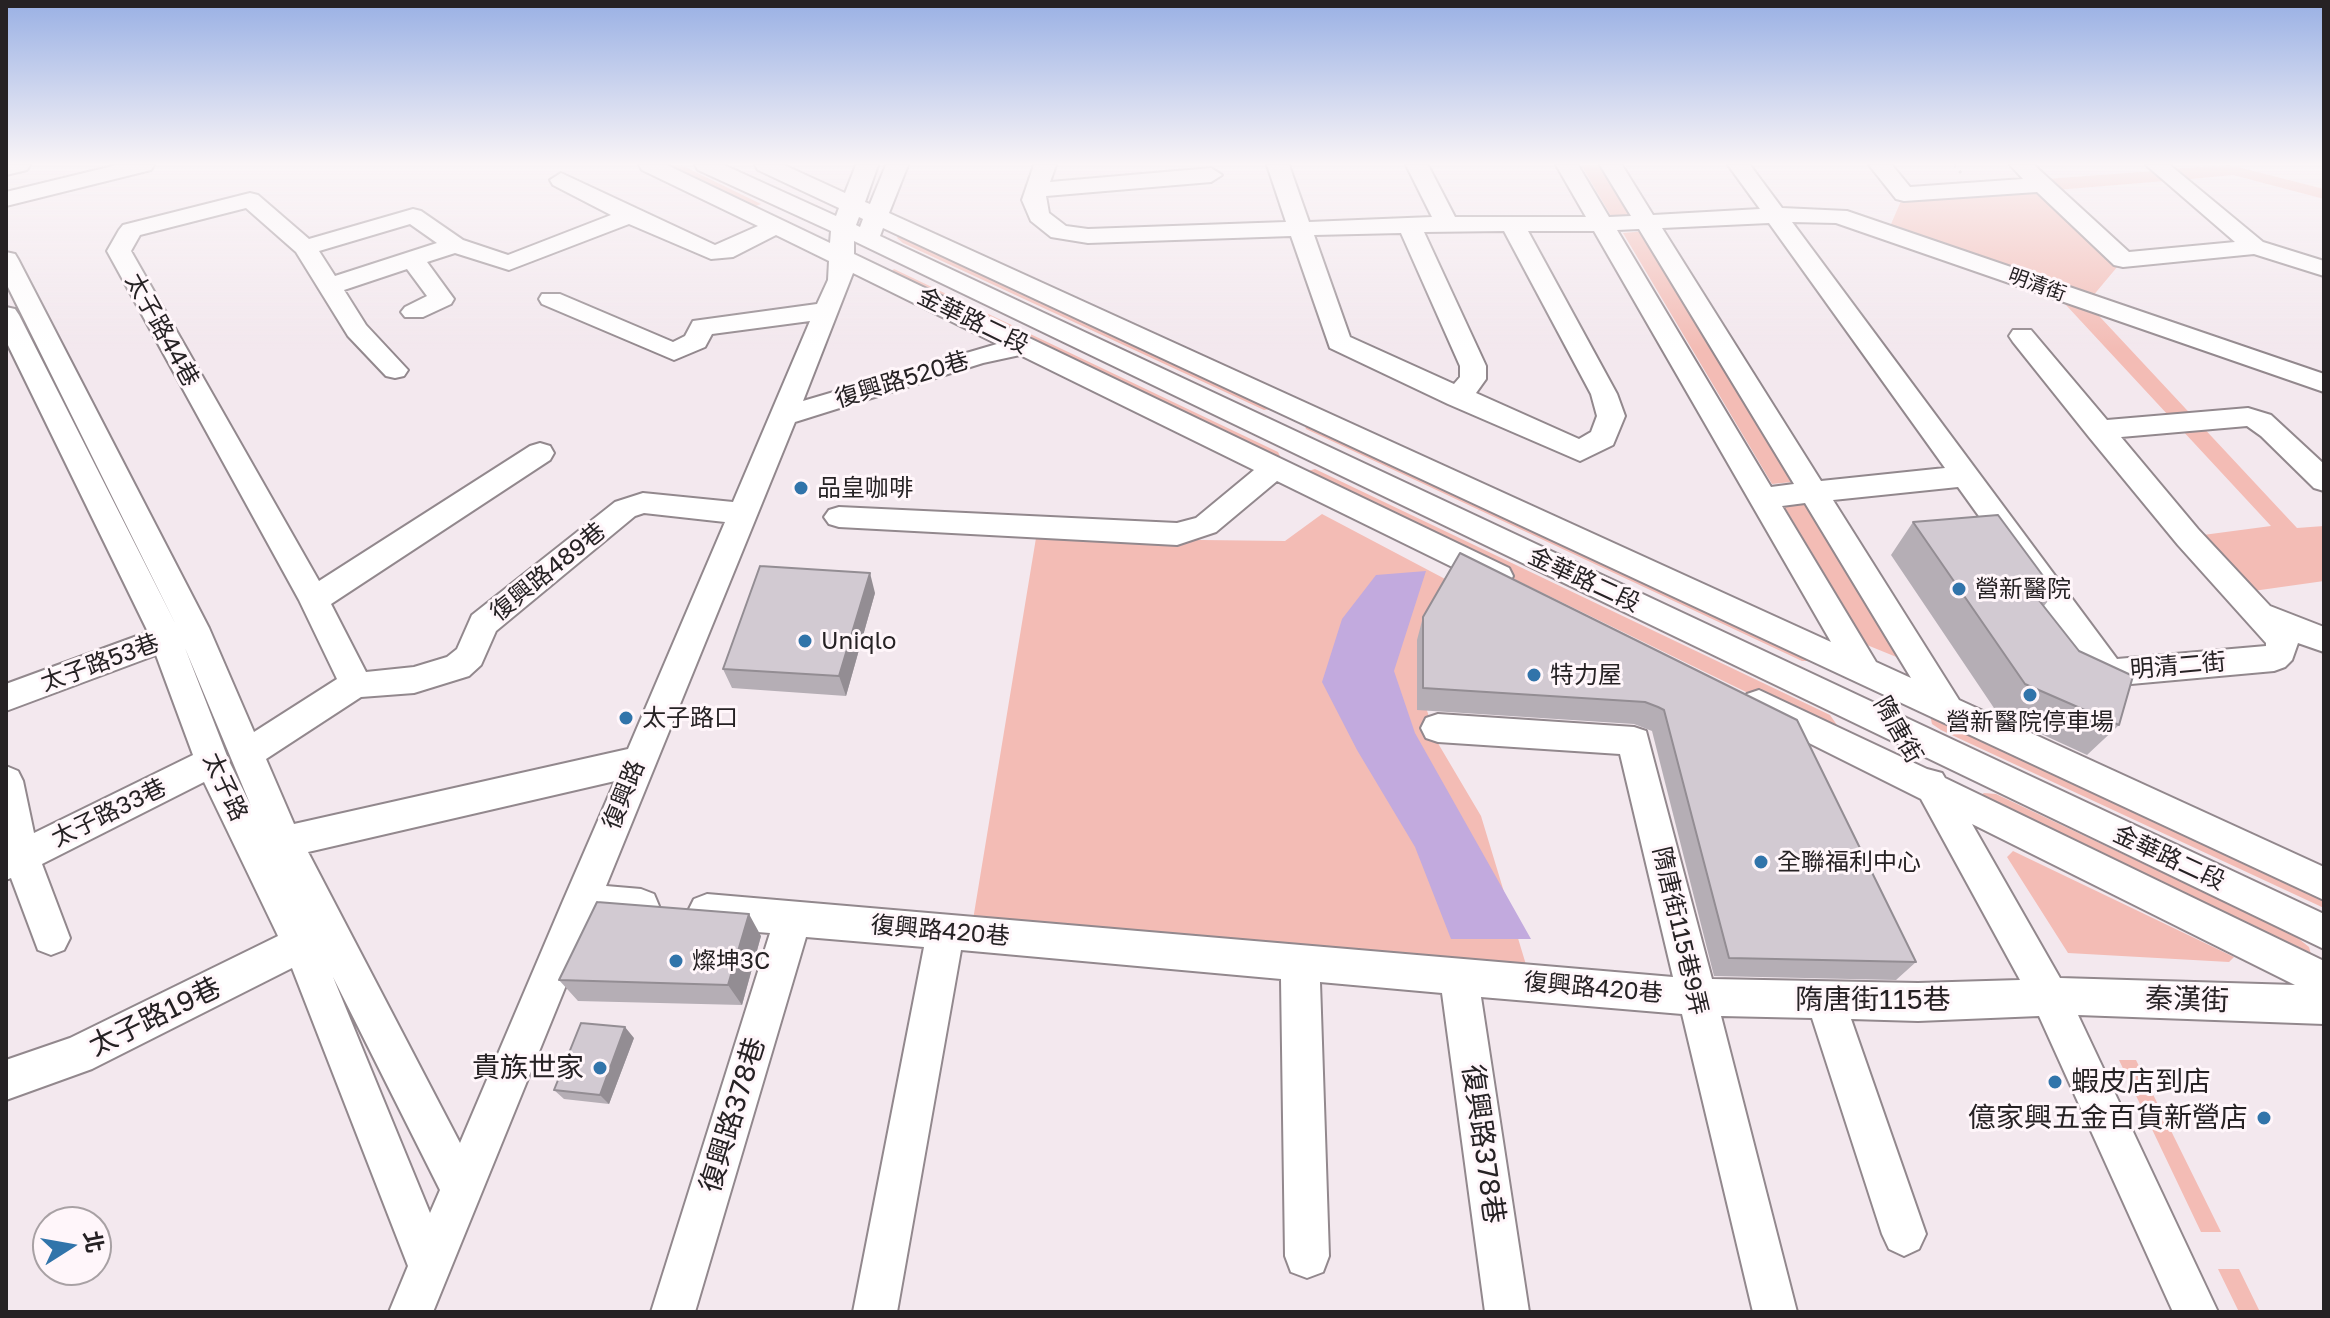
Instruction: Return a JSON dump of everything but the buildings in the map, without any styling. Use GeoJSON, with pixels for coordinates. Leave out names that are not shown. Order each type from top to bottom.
{"type":"FeatureCollection","features":[{"type":"Feature","properties":{"kind":"street","name":"太子路44巷"},"geometry":{"type":"LineString","coordinates":[[145,227],[131,230],[119,251],[314,600],[366,685]]}},
{"type":"Feature","properties":{"kind":"street","name":"太子路44巷"},"geometry":{"type":"LineString","coordinates":[[280,227],[305,248]]}},
{"type":"Feature","properties":{"kind":"street"},"geometry":{"type":"LineString","coordinates":[[378,227],[305,248],[357,330],[395,370]]}},
{"type":"Feature","properties":{"kind":"street"},"geometry":{"type":"LineString","coordinates":[[428,227],[455,245],[509,263],[603,227]]}},
{"type":"Feature","properties":{"kind":"street"},"geometry":{"type":"LineString","coordinates":[[654,227],[711,252],[725,252],[776,227]]}},
{"type":"Feature","properties":{"kind":"street"},"geometry":{"type":"LineString","coordinates":[[782,227],[850,256]]}},
{"type":"Feature","properties":{"kind":"street"},"geometry":{"type":"LineString","coordinates":[[803,227],[850,256]]}},
{"type":"Feature","properties":{"kind":"street","name":"復興路"},"geometry":{"type":"LineString","coordinates":[[850,256],[851,227]]}},
{"type":"Feature","properties":{"kind":"street","name":"復興路"},"geometry":{"type":"LineString","coordinates":[[411,1312],[781,417],[865,227]]}},
{"type":"Feature","properties":{"kind":"street","name":"明清街"},"geometry":{"type":"LineString","coordinates":[[1051,227],[1059,232],[1088,236],[1396,227]]}},
{"type":"Feature","properties":{"kind":"street"},"geometry":{"type":"LineString","coordinates":[[1301,227],[1339,342],[1580,451],[1603,438],[1611,416],[1608,405],[1514,227]]}},
{"type":"Feature","properties":{"kind":"street"},"geometry":{"type":"LineString","coordinates":[[1410,227],[1473,366],[1473,379],[1457,398]]}},
{"type":"Feature","properties":{"kind":"street","name":"隋唐街"},"geometry":{"type":"LineString","coordinates":[[1603,227],[1931,785],[2050,997],[2196,1312]]}},
{"type":"Feature","properties":{"kind":"street"},"geometry":{"type":"LineString","coordinates":[[1649,227],[1949,712]]}},
{"type":"Feature","properties":{"kind":"street","name":"明清二街"},"geometry":{"type":"LineString","coordinates":[[1783,227],[2109,673],[2274,658],[2281,651],[2282,640],[2099,430],[2022,336]]}},
{"type":"Feature","properties":{"kind":"street","name":"明清街"},"geometry":{"type":"LineString","coordinates":[[1873,227],[2086,303],[2324,383]]}},
{"type":"Feature","properties":{"kind":"street"},"geometry":{"type":"LineString","coordinates":[[2086,227],[2123,260],[2255,247]]}},
{"type":"Feature","properties":{"kind":"street"},"geometry":{"type":"LineString","coordinates":[[2231,227],[2255,247],[2324,269]]}},
{"type":"Feature","properties":{"kind":"street"},"geometry":{"type":"LineString","coordinates":[[330,286],[455,245]]}},
{"type":"Feature","properties":{"kind":"street"},"geometry":{"type":"LineString","coordinates":[[551,299],[674,352],[696,341],[702,327],[850,256]]}},
{"type":"Feature","properties":{"kind":"street","name":"金華路二段"},"geometry":{"type":"LineString","coordinates":[[850,256],[1024,346],[1519,586]]}},
{"type":"Feature","properties":{"kind":"street","name":"金華路二段"},"geometry":{"type":"LineString","coordinates":[[850,256],[1026,283],[2324,884]]}},
{"type":"Feature","properties":{"kind":"street","name":"金華路二段"},"geometry":{"type":"LineString","coordinates":[[850,256],[1898,729],[2324,932]]}},
{"type":"Feature","properties":{"kind":"street","name":"太子路"},"geometry":{"type":"LineString","coordinates":[[6,259],[29,360]]}},
{"type":"Feature","properties":{"kind":"street"},"geometry":{"type":"LineString","coordinates":[[412,259],[442,299],[414,312]]}},
{"type":"Feature","properties":{"kind":"street","name":"太子路"},"geometry":{"type":"LineString","coordinates":[[6,315],[248,753],[284,842],[462,1189]]}},
{"type":"Feature","properties":{"kind":"street","name":"復興路520巷"},"geometry":{"type":"LineString","coordinates":[[781,417],[978,356],[1024,346]]}},
{"type":"Feature","properties":{"kind":"street"},"geometry":{"type":"LineString","coordinates":[[2099,430],[2248,417],[2261,421],[2271,429],[2324,481]]}},
{"type":"Feature","properties":{"kind":"street"},"geometry":{"type":"LineString","coordinates":[[314,600],[540,453]]}},
{"type":"Feature","properties":{"kind":"street"},"geometry":{"type":"LineString","coordinates":[[839,517],[1177,534],[1206,525],[1276,467]]}},
{"type":"Feature","properties":{"kind":"street"},"geometry":{"type":"LineString","coordinates":[[1761,498],[1964,476]]}},
{"type":"Feature","properties":{"kind":"street","name":"復興路489巷"},"geometry":{"type":"LineString","coordinates":[[366,685],[414,680],[458,667],[470,656],[483,624],[625,509],[643,503],[742,513]]}},
{"type":"Feature","properties":{"kind":"street"},"geometry":{"type":"LineString","coordinates":[[2258,614],[2324,640]]}},
{"type":"Feature","properties":{"kind":"street","name":"太子路"},"geometry":{"type":"LineString","coordinates":[[180,633],[212,762],[301,944],[430,1266]]}},
{"type":"Feature","properties":{"kind":"street","name":"太子路53巷"},"geometry":{"type":"LineString","coordinates":[[6,698],[180,633]]}},
{"type":"Feature","properties":{"kind":"street"},"geometry":{"type":"LineString","coordinates":[[248,753],[366,685]]}},
{"type":"Feature","properties":{"kind":"street","name":"金華路二段"},"geometry":{"type":"LineString","coordinates":[[1733,690],[2324,980]]}},
{"type":"Feature","properties":{"kind":"street","name":"隋唐街115巷9弄"},"geometry":{"type":"LineString","coordinates":[[1438,728],[1634,741],[1775,1312]]}},
{"type":"Feature","properties":{"kind":"street"},"geometry":{"type":"LineString","coordinates":[[284,842],[638,761]]}},
{"type":"Feature","properties":{"kind":"street","name":"太子路33巷"},"geometry":{"type":"LineString","coordinates":[[14,860],[212,762]]}},
{"type":"Feature","properties":{"kind":"street"},"geometry":{"type":"LineString","coordinates":[[6,781],[14,860],[51,938]]}},
{"type":"Feature","properties":{"kind":"street","name":"復興路420巷"},"geometry":{"type":"LineString","coordinates":[[581,901],[1695,997]]}},
{"type":"Feature","properties":{"kind":"street","name":"復興路378巷"},"geometry":{"type":"LineString","coordinates":[[673,1312],[793,919]]}},
{"type":"Feature","properties":{"kind":"street"},"geometry":{"type":"LineString","coordinates":[[875,1312],[946,931]]}},
{"type":"Feature","properties":{"kind":"street","name":"太子路19巷"},"geometry":{"type":"LineString","coordinates":[[6,1080],[78,1055],[301,944]]}},
{"type":"Feature","properties":{"kind":"street"},"geometry":{"type":"LineString","coordinates":[[1300,962],[1307,1256]]}},
{"type":"Feature","properties":{"kind":"street","name":"復興路378巷"},"geometry":{"type":"LineString","coordinates":[[1459,976],[1507,1312]]}},
{"type":"Feature","properties":{"kind":"street","name":"隋唐街115巷"},"geometry":{"type":"LineString","coordinates":[[1695,997],[1918,1002],[2050,997]]}},
{"type":"Feature","properties":{"kind":"street","name":"秦漢街"},"geometry":{"type":"LineString","coordinates":[[2050,997],[2324,1005]]}},
{"type":"Feature","properties":{"kind":"street"},"geometry":{"type":"LineString","coordinates":[[1825,1000],[1904,1234]]}},
{"type":"Feature","properties":{"kind":"shaded area"},"geometry":{"type":"Polygon","coordinates":[[[1890,227],[2086,227],[2123,260],[2087,303],[2297,528],[2324,526],[2324,581],[2239,593],[2188,537],[2271,526],[2053,291],[1888,231],[1890,227]]]}},
{"type":"Feature","properties":{"kind":"shaded area"},"geometry":{"type":"Polygon","coordinates":[[[1646,231],[1802,481],[1772,484],[1623,233],[1646,231]]]}},
{"type":"Feature","properties":{"kind":"shaded area"},"geometry":{"type":"Polygon","coordinates":[[[899,234],[1275,408],[1264,410],[903,243],[897,238],[899,234]]]}},
{"type":"Feature","properties":{"kind":"shaded area"},"geometry":{"type":"Polygon","coordinates":[[[894,269],[1278,452],[1281,458],[1277,460],[890,273],[894,269]]]}},
{"type":"Feature","properties":{"kind":"shaded area"},"geometry":{"type":"Polygon","coordinates":[[[1304,423],[1812,661],[1802,661],[1306,429],[1304,423]]]}},
{"type":"Feature","properties":{"kind":"shaded area"},"geometry":{"type":"Polygon","coordinates":[[[1315,469],[1830,715],[1837,725],[1836,729],[1820,728],[1309,479],[1306,475],[1308,471],[1315,469]]]}},
{"type":"Feature","properties":{"kind":"shaded area"},"geometry":{"type":"Polygon","coordinates":[[[1814,503],[1916,665],[1867,645],[1784,506],[1814,503]]]}},
{"type":"Feature","properties":{"kind":"shaded area"},"geometry":{"type":"Polygon","coordinates":[[[1322,514],[1447,580],[1417,682],[1439,745],[1481,816],[1537,1001],[968,950],[1036,538],[1285,541],[1322,514]]]}},
{"type":"Feature","properties":{"kind":"shaded area"},"geometry":{"type":"Polygon","coordinates":[[[1426,571],[1394,671],[1415,733],[1531,939],[1451,939],[1415,847],[1357,750],[1322,682],[1342,619],[1376,575],[1426,571]]]}},
{"type":"Feature","properties":{"kind":"shaded area"},"geometry":{"type":"Polygon","coordinates":[[[1930,715],[2324,888],[2324,908],[1941,730],[1932,724],[1930,715]]]}},
{"type":"Feature","properties":{"kind":"shaded area"},"geometry":{"type":"Polygon","coordinates":[[[1996,794],[2294,935],[2309,947],[2312,958],[1979,796],[1996,794]]]}},
{"type":"Feature","properties":{"kind":"shaded area"},"geometry":{"type":"Polygon","coordinates":[[[2013,851],[2234,957],[2229,962],[2068,953],[2007,857],[2013,851]]]}},
{"type":"Feature","properties":{"kind":"shaded area"},"geometry":{"type":"Polygon","coordinates":[[[2119,1060],[2136,1060],[2221,1232],[2201,1232],[2119,1060]]]}},
{"type":"Feature","properties":{"kind":"shaded area"},"geometry":{"type":"Polygon","coordinates":[[[2218,1269],[2239,1269],[2260,1312],[2239,1312],[2218,1269]]]}},
{"type":"Feature","properties":{"kind":"place","name":"品皇咖啡"},"geometry":{"type":"Point","coordinates":[801,488]}},
{"type":"Feature","properties":{"kind":"place","name":"營新醫院"},"geometry":{"type":"Point","coordinates":[1959,589]}},
{"type":"Feature","properties":{"kind":"place","name":"Uniqlo"},"geometry":{"type":"Point","coordinates":[805,641]}},
{"type":"Feature","properties":{"kind":"place","name":"特力屋"},"geometry":{"type":"Point","coordinates":[1534,675]}},
{"type":"Feature","properties":{"kind":"place","name":"營新醫院停車場"},"geometry":{"type":"Point","coordinates":[2030,695]}},
{"type":"Feature","properties":{"kind":"place","name":"太子路口"},"geometry":{"type":"Point","coordinates":[626,718]}},
{"type":"Feature","properties":{"kind":"place","name":"全聯福利中心"},"geometry":{"type":"Point","coordinates":[1761,862]}},
{"type":"Feature","properties":{"kind":"place","name":"燦坤3C"},"geometry":{"type":"Point","coordinates":[676,961]}},
{"type":"Feature","properties":{"kind":"place","name":"貴族世家"},"geometry":{"type":"Point","coordinates":[600,1068]}},
{"type":"Feature","properties":{"kind":"place","name":"蝦皮店到店"},"geometry":{"type":"Point","coordinates":[2055,1082]}},
{"type":"Feature","properties":{"kind":"place","name":"億家興五金百貨新營店"},"geometry":{"type":"Point","coordinates":[2264,1118]}}]}
